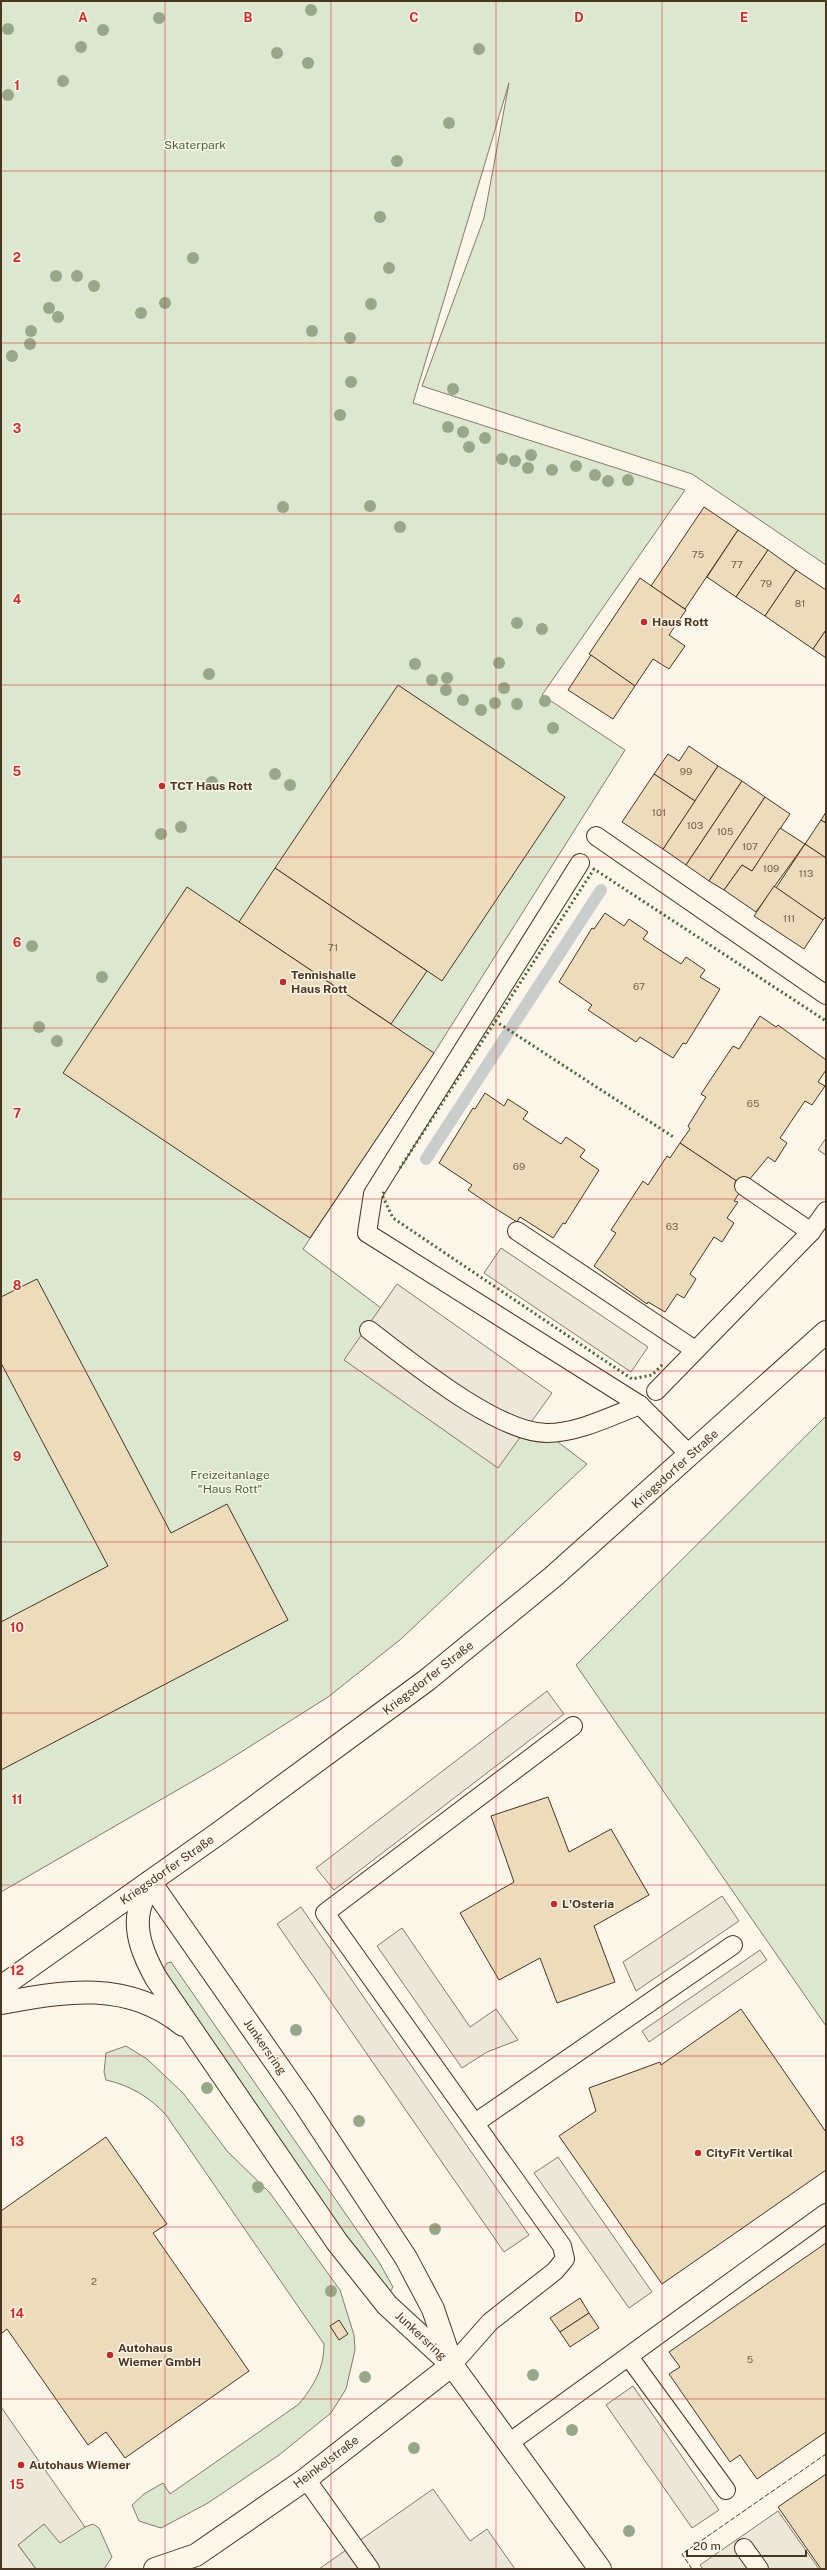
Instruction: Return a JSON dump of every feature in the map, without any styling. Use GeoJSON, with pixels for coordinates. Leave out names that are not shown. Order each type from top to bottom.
{"type":"FeatureCollection","features":[{"type":"Feature","properties":{"kind":"street","name":"Kriegsdorfer Straße"},"geometry":{"type":"LineString","coordinates":[[1,1987],[150,1882],[427,1680],[554,1576],[826,1332]]}},
{"type":"Feature","properties":{"kind":"street","name":"Junkersring"},"geometry":{"type":"LineString","coordinates":[[150,1882],[138,1914],[144,1956],[194,2033],[337,2242],[387,2305],[452,2365],[600,2569]]}},
{"type":"Feature","properties":{"kind":"street","name":"Junkersring"},"geometry":{"type":"LineString","coordinates":[[150,1882],[304,2104],[406,2258],[433,2309],[452,2365]]}},
{"type":"Feature","properties":{"kind":"street","name":"Junkersring"},"geometry":{"type":"LineString","coordinates":[[1,2003],[84,1991],[104,1993],[148,2003],[168,2013],[194,2033]]}},
{"type":"Feature","properties":{"kind":"street","name":"Heinkelstraße"},"geometry":{"type":"LineString","coordinates":[[155,2569],[198,2562],[452,2365]]}},
{"type":"Feature","properties":{"kind":"lane"},"geometry":{"type":"LineString","coordinates":[[596,836],[826,995]]}},
{"type":"Feature","properties":{"kind":"lane"},"geometry":{"type":"LineString","coordinates":[[580,863],[373,1194],[367,1233],[640,1405],[690,1455]]}},
{"type":"Feature","properties":{"kind":"lane"},"geometry":{"type":"LineString","coordinates":[[744,1186],[811,1232]]}},
{"type":"Feature","properties":{"kind":"lane"},"geometry":{"type":"LineString","coordinates":[[656,1391],[811,1232],[826,1211]]}},
{"type":"Feature","properties":{"kind":"lane"},"geometry":{"type":"LineString","coordinates":[[517,1231],[695,1350]]}},
{"type":"Feature","properties":{"kind":"lane"},"geometry":{"type":"LineString","coordinates":[[370,1330],[438,1381],[493,1416],[519,1429],[547,1433],[573,1430],[640,1405]]}},
{"type":"Feature","properties":{"kind":"lane"},"geometry":{"type":"LineString","coordinates":[[452,2365],[490,2322],[556,2271],[565,2259],[562,2246],[325,1913],[573,1726]]}},
{"type":"Feature","properties":{"kind":"lane"},"geometry":{"type":"LineString","coordinates":[[475,2123],[733,1945]]}},
{"type":"Feature","properties":{"kind":"lane"},"geometry":{"type":"LineString","coordinates":[[509,2443],[826,2213]]}},
{"type":"Feature","properties":{"kind":"lane"},"geometry":{"type":"LineString","coordinates":[[629,2357],[726,2490]]}},
{"type":"Feature","properties":{"kind":"lane"},"geometry":{"type":"LineString","coordinates":[[306,2479],[370,2569]]}},
{"type":"Feature","properties":{"kind":"lane"},"geometry":{"type":"LineString","coordinates":[[744,2548],[759,2569]]}},
{"type":"Feature","properties":{"kind":"green space"},"geometry":{"type":"Polygon","coordinates":[[[1,1],[826,1],[826,565],[692,474],[422,386],[484,218],[509,83],[413,403],[685,490],[542,695],[625,750],[434,1053],[303,1249],[587,1464],[401,1639],[328,1697],[219,1766],[1,1892],[1,1]]]}},
{"type":"Feature","properties":{"kind":"green space"},"geometry":{"type":"Polygon","coordinates":[[[826,1416],[826,2026],[576,1665],[826,1416]]]}},
{"type":"Feature","properties":{"kind":"green space"},"geometry":{"type":"Polygon","coordinates":[[[171,1962],[379,2262],[393,2287],[390,2292],[373,2275],[169,1977],[164,1968],[167,1963],[171,1962]]]}},
{"type":"Feature","properties":{"kind":"green space"},"geometry":{"type":"Polygon","coordinates":[[[126,2046],[147,2059],[183,2093],[228,2152],[270,2193],[340,2290],[354,2335],[355,2350],[346,2389],[331,2413],[279,2455],[208,2503],[161,2528],[139,2521],[132,2505],[144,2494],[163,2483],[170,2494],[299,2404],[314,2383],[320,2369],[324,2353],[324,2344],[166,2115],[146,2097],[123,2085],[106,2080],[104,2072],[106,2053],[126,2046]]]}},
{"type":"Feature","properties":{"kind":"green space"},"geometry":{"type":"Polygon","coordinates":[[[45,2523],[85,2527],[93,2524],[99,2528],[112,2557],[104,2569],[36,2569],[18,2545],[45,2523]]]}},
{"type":"Feature","properties":{"kind":"shaded area"},"geometry":{"type":"Polygon","coordinates":[[[826,1138],[826,1155],[818,1150],[826,1138]]]}},
{"type":"Feature","properties":{"kind":"shaded area"},"geometry":{"type":"Polygon","coordinates":[[[501,1248],[648,1347],[631,1372],[484,1273],[501,1248]]]}},
{"type":"Feature","properties":{"kind":"shaded area"},"geometry":{"type":"Polygon","coordinates":[[[397,1284],[552,1393],[498,1468],[344,1360],[397,1284]]]}},
{"type":"Feature","properties":{"kind":"shaded area"},"geometry":{"type":"Polygon","coordinates":[[[547,1691],[564,1714],[334,1890],[316,1868],[547,1691]]]}},
{"type":"Feature","properties":{"kind":"shaded area"},"geometry":{"type":"Polygon","coordinates":[[[722,1896],[739,1921],[636,1991],[623,1962],[722,1896]]]}},
{"type":"Feature","properties":{"kind":"shaded area"},"geometry":{"type":"Polygon","coordinates":[[[301,1907],[529,2235],[504,2252],[277,1924],[301,1907]]]}},
{"type":"Feature","properties":{"kind":"shaded area"},"geometry":{"type":"Polygon","coordinates":[[[402,1928],[470,2027],[496,2009],[518,2040],[487,2052],[462,2068],[377,1946],[402,1928]]]}},
{"type":"Feature","properties":{"kind":"shaded area"},"geometry":{"type":"Polygon","coordinates":[[[760,1950],[767,1960],[649,2042],[642,2031],[760,1950]]]}},
{"type":"Feature","properties":{"kind":"shaded area"},"geometry":{"type":"Polygon","coordinates":[[[558,2157],[652,2292],[629,2308],[534,2173],[558,2157]]]}},
{"type":"Feature","properties":{"kind":"shaded area"},"geometry":{"type":"Polygon","coordinates":[[[633,2386],[719,2510],[692,2528],[606,2405],[633,2386]]]}},
{"type":"Feature","properties":{"kind":"shaded area","name":"Autohaus Wiemer"},"geometry":{"type":"Polygon","coordinates":[[[1,2407],[85,2527],[60,2543],[44,2524],[18,2545],[36,2569],[1,2569],[1,2407]]]}},
{"type":"Feature","properties":{"kind":"shaded area"},"geometry":{"type":"Polygon","coordinates":[[[433,2489],[470,2541],[487,2529],[515,2569],[319,2569],[433,2489]]]}},
{"type":"Feature","properties":{"kind":"shaded area"},"geometry":{"type":"Polygon","coordinates":[[[778,2511],[819,2569],[703,2569],[700,2565],[778,2511]]]}},
{"type":"Feature","properties":{"kind":"building"},"geometry":{"type":"Polygon","coordinates":[[[704,507],[738,530],[685,609],[651,586],[704,507]]]}},
{"type":"Feature","properties":{"kind":"building"},"geometry":{"type":"Polygon","coordinates":[[[738,530],[768,550],[736,597],[707,577],[738,530]]]}},
{"type":"Feature","properties":{"kind":"building"},"geometry":{"type":"Polygon","coordinates":[[[768,550],[796,570],[765,616],[736,597],[768,550]]]}},
{"type":"Feature","properties":{"kind":"building"},"geometry":{"type":"Polygon","coordinates":[[[796,570],[826,590],[826,630],[813,649],[765,616],[796,570]]]}},
{"type":"Feature","properties":{"kind":"building","name":"Haus Rott"},"geometry":{"type":"Polygon","coordinates":[[[640,578],[686,610],[669,635],[685,646],[669,669],[653,659],[635,686],[589,654],[640,578]]]}},
{"type":"Feature","properties":{"kind":"building"},"geometry":{"type":"Polygon","coordinates":[[[826,630],[826,658],[813,649],[826,630]]]}},
{"type":"Feature","properties":{"kind":"building"},"geometry":{"type":"Polygon","coordinates":[[[591,655],[635,686],[613,719],[568,690],[591,655]]]}},
{"type":"Feature","properties":{"kind":"building"},"geometry":{"type":"Polygon","coordinates":[[[398,685],[565,797],[442,981],[275,868],[398,685]]]}},
{"type":"Feature","properties":{"kind":"building"},"geometry":{"type":"Polygon","coordinates":[[[689,746],[718,766],[695,801],[654,774],[668,754],[679,761],[689,746]]]}},
{"type":"Feature","properties":{"kind":"building"},"geometry":{"type":"Polygon","coordinates":[[[718,766],[742,781],[686,865],[663,849],[718,766]]]}},
{"type":"Feature","properties":{"kind":"building"},"geometry":{"type":"Polygon","coordinates":[[[654,774],[695,801],[663,849],[622,822],[654,774]]]}},
{"type":"Feature","properties":{"kind":"building"},"geometry":{"type":"Polygon","coordinates":[[[742,781],[765,797],[709,881],[686,865],[742,781]]]}},
{"type":"Feature","properties":{"kind":"building"},"geometry":{"type":"Polygon","coordinates":[[[765,797],[790,814],[752,871],[742,865],[724,890],[709,881],[765,797]]]}},
{"type":"Feature","properties":{"kind":"building"},"geometry":{"type":"Polygon","coordinates":[[[826,812],[826,823],[821,820],[826,812]]]}},
{"type":"Feature","properties":{"kind":"building"},"geometry":{"type":"Polygon","coordinates":[[[821,820],[826,823],[826,858],[805,844],[821,820]]]}},
{"type":"Feature","properties":{"kind":"building"},"geometry":{"type":"Polygon","coordinates":[[[780,828],[805,844],[756,912],[724,890],[742,865],[752,871],[780,828]]]}},
{"type":"Feature","properties":{"kind":"building"},"geometry":{"type":"Polygon","coordinates":[[[805,844],[826,858],[826,916],[823,920],[776,888],[805,844]]]}},
{"type":"Feature","properties":{"kind":"building"},"geometry":{"type":"Polygon","coordinates":[[[275,868],[427,971],[391,1024],[239,922],[275,868]]]}},
{"type":"Feature","properties":{"kind":"building"},"geometry":{"type":"Polygon","coordinates":[[[774,886],[823,920],[804,949],[754,916],[774,886]]]}},
{"type":"Feature","properties":{"kind":"building"},"geometry":{"type":"Polygon","coordinates":[[[187,887],[434,1053],[310,1238],[63,1073],[187,887]]]}},
{"type":"Feature","properties":{"kind":"building"},"geometry":{"type":"Polygon","coordinates":[[[605,913],[624,926],[629,919],[648,932],[643,939],[681,964],[686,957],[705,970],[700,977],[720,989],[686,1044],[683,1043],[673,1058],[640,1037],[636,1042],[588,1010],[592,1005],[559,982],[592,928],[594,929],[605,913]]]}},
{"type":"Feature","properties":{"kind":"building"},"geometry":{"type":"Polygon","coordinates":[[[760,1016],[776,1027],[778,1025],[826,1060],[826,1070],[818,1082],[825,1086],[812,1105],[805,1101],[780,1138],[787,1143],[775,1162],[768,1157],[744,1186],[680,1143],[690,1129],[688,1126],[706,1097],[701,1094],[733,1046],[739,1049],[760,1016]]]}},
{"type":"Feature","properties":{"kind":"building"},"geometry":{"type":"Polygon","coordinates":[[[485,1093],[504,1106],[508,1099],[528,1112],[523,1119],[561,1144],[566,1137],[585,1150],[580,1157],[599,1170],[565,1224],[563,1223],[553,1238],[520,1217],[517,1222],[493,1207],[468,1190],[472,1185],[439,1163],[473,1108],[475,1109],[485,1093]]]}},
{"type":"Feature","properties":{"kind":"building"},"geometry":{"type":"Polygon","coordinates":[[[680,1143],[744,1186],[734,1201],[738,1202],[727,1218],[734,1223],[722,1242],[714,1237],[690,1274],[696,1279],[684,1298],[677,1294],[665,1312],[648,1302],[647,1304],[594,1266],[616,1233],[611,1230],[643,1181],[648,1185],[667,1156],[670,1158],[680,1143]]]}},
{"type":"Feature","properties":{"kind":"building"},"geometry":{"type":"Polygon","coordinates":[[[37,1279],[171,1533],[227,1504],[288,1620],[1,1770],[1,1622],[108,1566],[1,1363],[1,1297],[37,1279]]]}},
{"type":"Feature","properties":{"kind":"building","name":"L'Osteria"},"geometry":{"type":"Polygon","coordinates":[[[548,1797],[569,1852],[611,1829],[649,1895],[594,1926],[615,1982],[557,2003],[540,1958],[499,1980],[460,1913],[514,1882],[491,1816],[548,1797]]]}},
{"type":"Feature","properties":{"kind":"building","name":"CityFit Vertikal"},"geometry":{"type":"Polygon","coordinates":[[[741,2009],[826,2132],[826,2170],[662,2284],[559,2136],[596,2111],[589,2088],[660,2062],[661,2065],[741,2009]]]}},
{"type":"Feature","properties":{"kind":"building"},"geometry":{"type":"Polygon","coordinates":[[[106,2137],[167,2224],[153,2233],[249,2371],[125,2458],[106,2432],[88,2445],[7,2329],[1,2334],[1,2211],[106,2137]]]}},
{"type":"Feature","properties":{"kind":"building"},"geometry":{"type":"Polygon","coordinates":[[[826,2243],[826,2432],[757,2479],[740,2455],[730,2462],[669,2374],[680,2367],[669,2352],[826,2243]]]}},
{"type":"Feature","properties":{"kind":"building"},"geometry":{"type":"Polygon","coordinates":[[[580,2298],[589,2313],[560,2332],[550,2318],[580,2298]]]}},
{"type":"Feature","properties":{"kind":"building"},"geometry":{"type":"Polygon","coordinates":[[[589,2313],[599,2328],[570,2347],[560,2332],[589,2313]]]}},
{"type":"Feature","properties":{"kind":"building"},"geometry":{"type":"Polygon","coordinates":[[[339,2320],[348,2334],[339,2340],[330,2326],[339,2320]]]}},
{"type":"Feature","properties":{"kind":"building"},"geometry":{"type":"Polygon","coordinates":[[[826,2474],[826,2569],[821,2569],[778,2507],[826,2474]]]}},
{"type":"Feature","properties":{"kind":"waterway"},"geometry":{"type":"LineString","coordinates":[[426,1159],[601,890]]}},
{"type":"Feature","properties":{"kind":"hedge"},"geometry":{"type":"LineString","coordinates":[[400,1168],[594,869],[826,1021]]}},
{"type":"Feature","properties":{"kind":"hedge"},"geometry":{"type":"LineString","coordinates":[[495,1021],[675,1138]]}},
{"type":"Feature","properties":{"kind":"hedge"},"geometry":{"type":"LineString","coordinates":[[384,1192],[382,1195],[393,1218],[632,1379],[652,1375],[664,1363]]}},
{"type":"Feature","properties":{"kind":"fence"},"geometry":{"type":"LineString","coordinates":[[692,2569],[682,2554],[826,2454]]}},
{"type":"Feature","properties":{"kind":"place","name":"Haus Rott"},"geometry":{"type":"Point","coordinates":[644,622]}},
{"type":"Feature","properties":{"kind":"place","name":"TCT Haus Rott"},"geometry":{"type":"Point","coordinates":[162,786]}},
{"type":"Feature","properties":{"kind":"place","name":"Tennishalle Haus Rott"},"geometry":{"type":"Point","coordinates":[283,982]}},
{"type":"Feature","properties":{"kind":"place","name":"L'Osteria"},"geometry":{"type":"Point","coordinates":[554,1904]}},
{"type":"Feature","properties":{"kind":"place","name":"CityFit Vertikal"},"geometry":{"type":"Point","coordinates":[698,2153]}},
{"type":"Feature","properties":{"kind":"place","name":"Autohaus Wiemer GmbH"},"geometry":{"type":"Point","coordinates":[110,2355]}},
{"type":"Feature","properties":{"kind":"place","name":"Autohaus Wiemer"},"geometry":{"type":"Point","coordinates":[21,2465]}},
{"type":"Feature","properties":{"kind":"park label","name":"Skaterpark"},"geometry":{"type":"Point","coordinates":[195,145]}},
{"type":"Feature","properties":{"kind":"park label","name":"Freizeitanlage \"Haus Rott\""},"geometry":{"type":"Point","coordinates":[230,1482]}}]}
